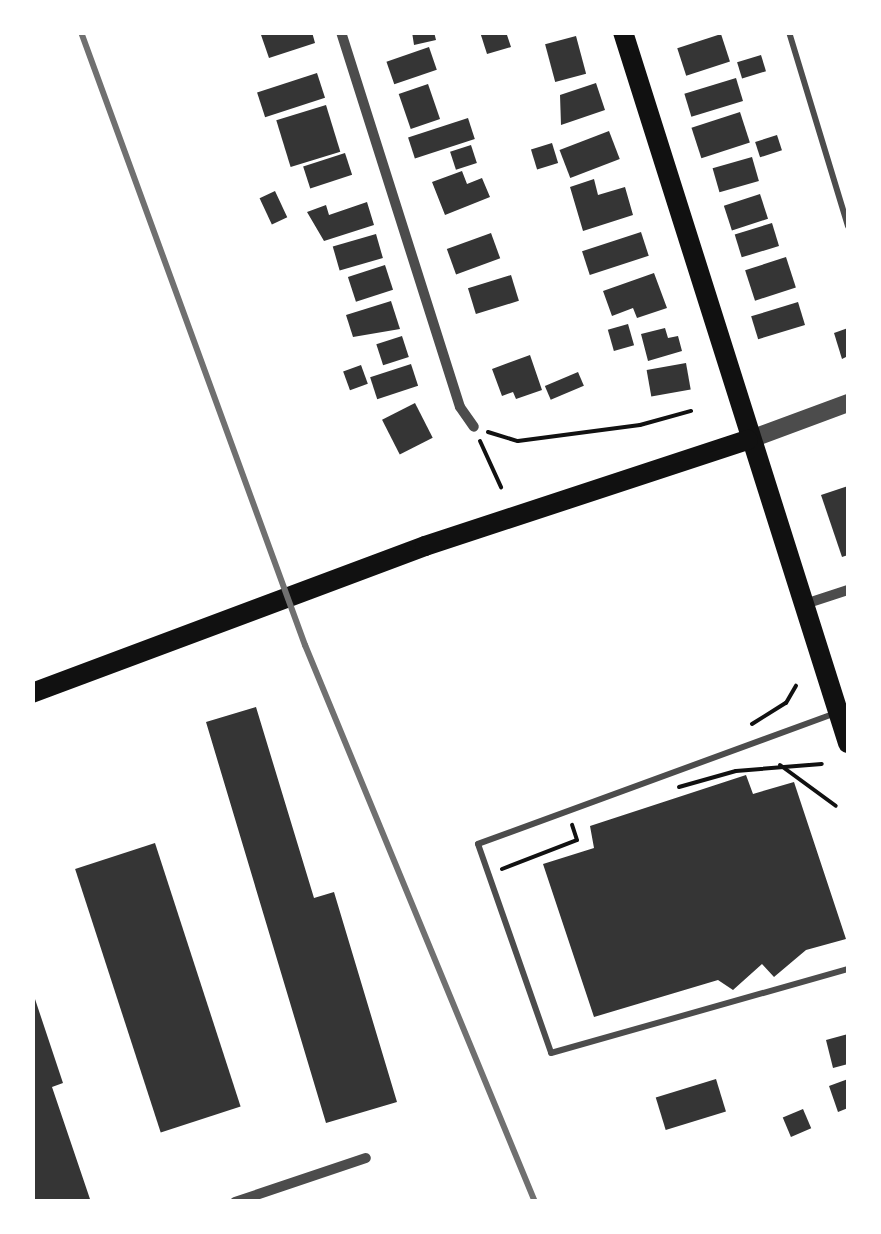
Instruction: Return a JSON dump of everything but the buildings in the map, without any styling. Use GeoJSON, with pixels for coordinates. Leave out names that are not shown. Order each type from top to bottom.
{"type":"FeatureCollection","features":[{"type":"Feature","properties":{"kind":"main road"},"geometry":{"type":"LineString","coordinates":[[623,32],[711,301],[748,440],[848,743]]}},
{"type":"Feature","properties":{"kind":"main road"},"geometry":{"type":"LineString","coordinates":[[32,693],[425,546],[748,440]]}},
{"type":"Feature","properties":{"kind":"street"},"geometry":{"type":"LineString","coordinates":[[341,32],[460,407],[474,428]]}},
{"type":"Feature","properties":{"kind":"street"},"geometry":{"type":"LineString","coordinates":[[748,440],[848,404]]}},
{"type":"Feature","properties":{"kind":"street"},"geometry":{"type":"LineString","coordinates":[[805,604],[848,590]]}},
{"type":"Feature","properties":{"kind":"street"},"geometry":{"type":"LineString","coordinates":[[235,1202],[366,1158]]}},
{"type":"Feature","properties":{"kind":"lane"},"geometry":{"type":"LineString","coordinates":[[789,32],[848,226]]}},
{"type":"Feature","properties":{"kind":"lane"},"geometry":{"type":"LineString","coordinates":[[838,712],[478,844],[551,1052],[848,969]]}},
{"type":"Feature","properties":{"kind":"path"},"geometry":{"type":"LineString","coordinates":[[474,428],[518,440],[640,425],[691,411]]}},
{"type":"Feature","properties":{"kind":"path"},"geometry":{"type":"LineString","coordinates":[[474,428],[501,487]]}},
{"type":"Feature","properties":{"kind":"path"},"geometry":{"type":"LineString","coordinates":[[752,724],[786,703],[796,686]]}},
{"type":"Feature","properties":{"kind":"path"},"geometry":{"type":"LineString","coordinates":[[662,792],[780,766],[822,764]]}},
{"type":"Feature","properties":{"kind":"path"},"geometry":{"type":"LineString","coordinates":[[780,766],[836,806]]}},
{"type":"Feature","properties":{"kind":"path"},"geometry":{"type":"LineString","coordinates":[[488,875],[577,840],[570,819]]}},
{"type":"Feature","properties":{"kind":"railway"},"geometry":{"type":"LineString","coordinates":[[81,32],[305,645],[535,1202]]}}]}
